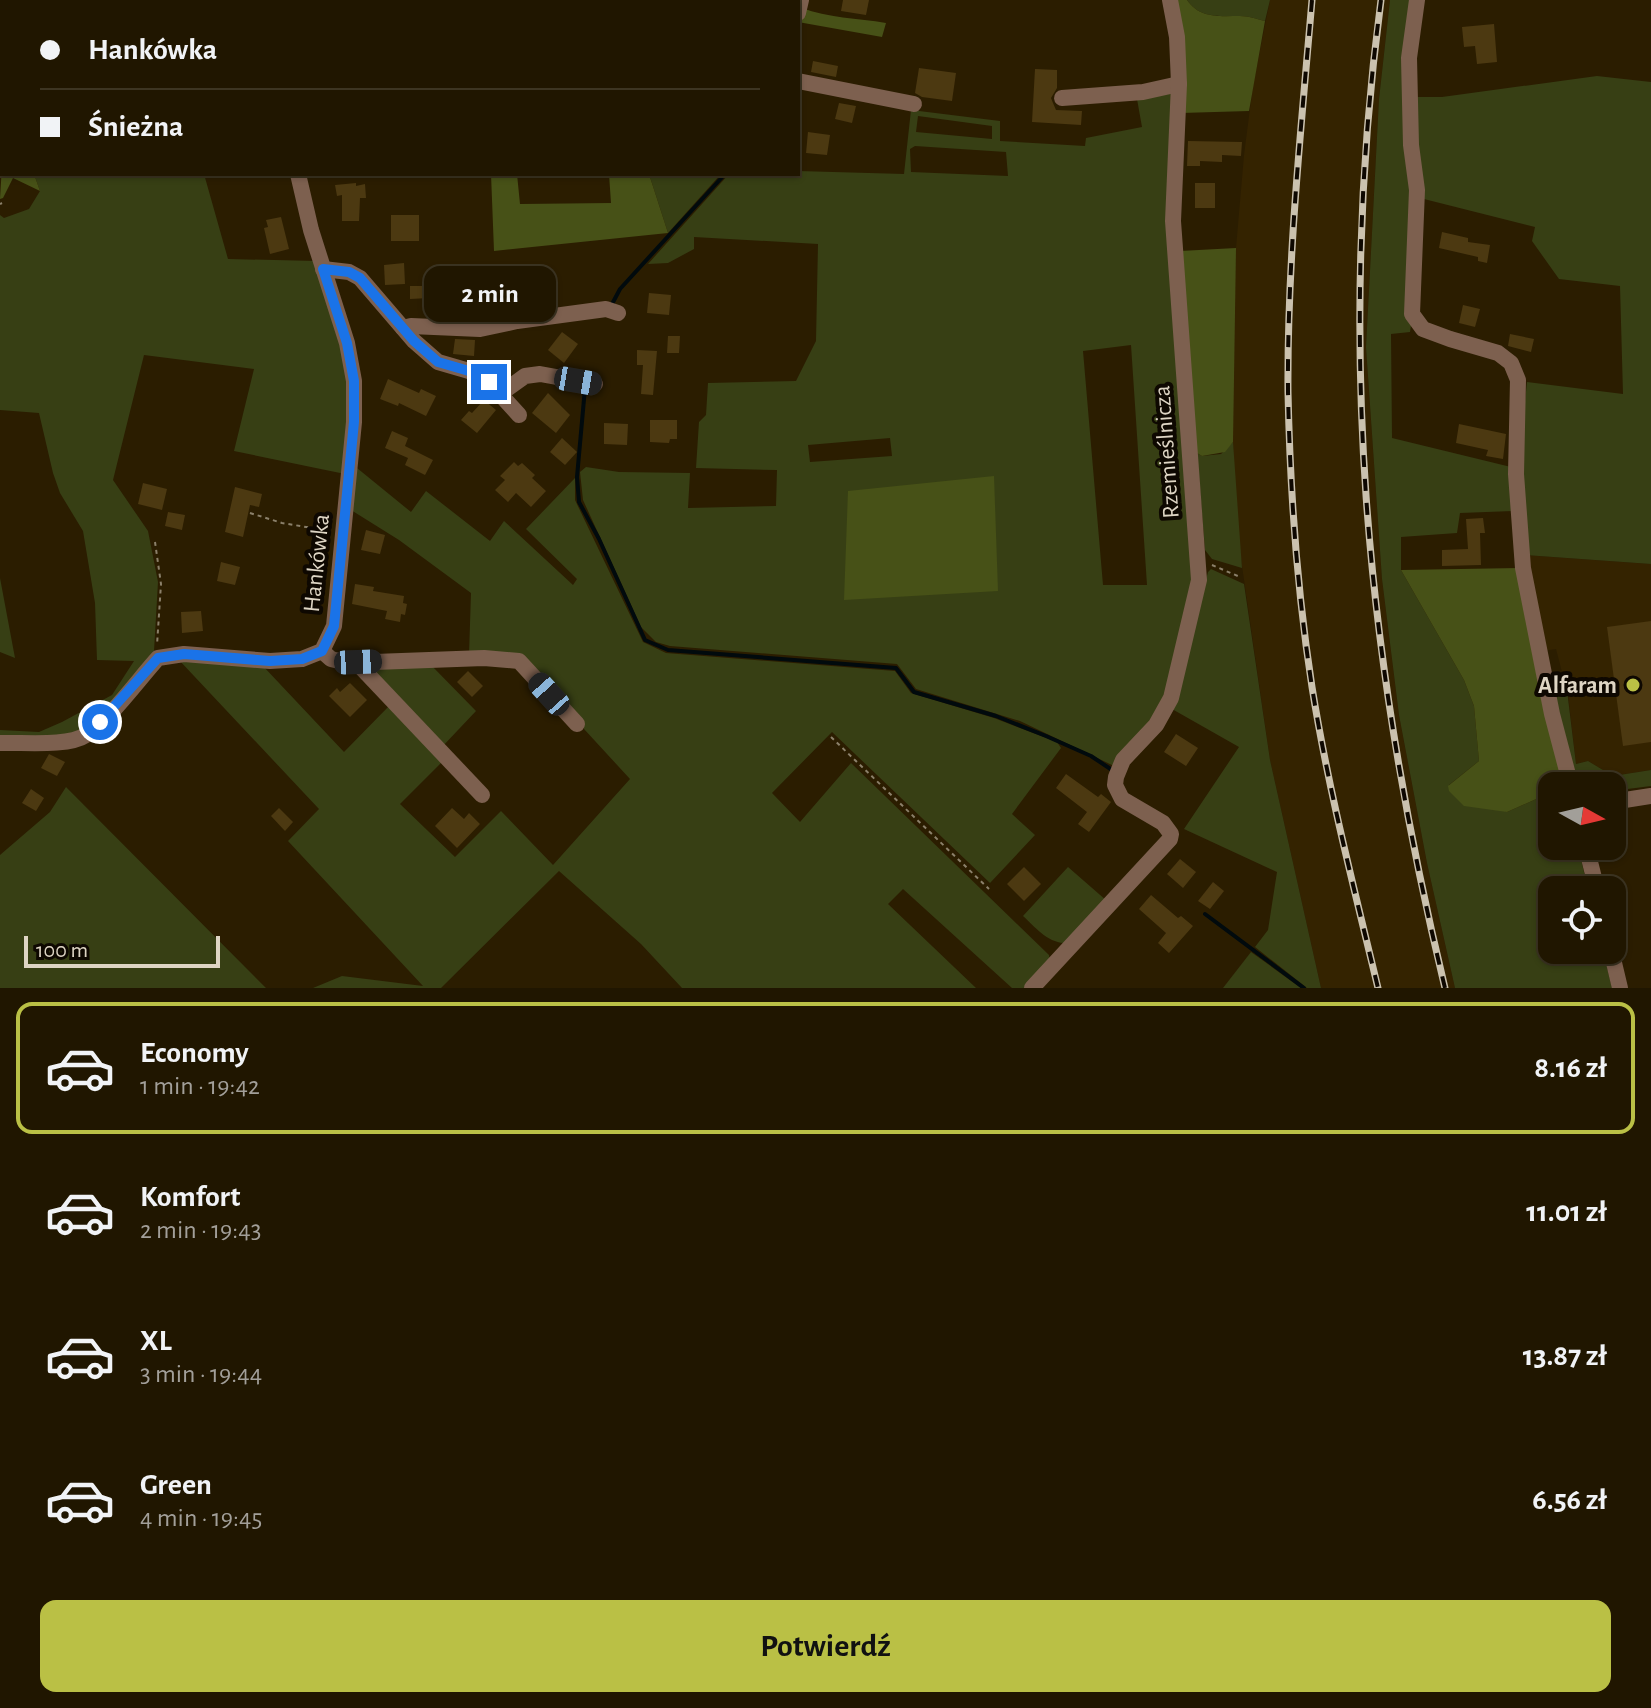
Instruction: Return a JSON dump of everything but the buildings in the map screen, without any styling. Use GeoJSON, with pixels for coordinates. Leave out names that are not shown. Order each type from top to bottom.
{"type":"FeatureCollection","features":[{"type":"Feature","properties":{"kind":"street","name":"Rzemieślnicza"},"geometry":{"type":"LineString","coordinates":[[1032,988],[1170,839],[1169,828],[1163,823],[1122,799],[1117,793],[1116,777],[1123,760],[1156,725],[1171,698],[1197,593],[1199,562],[1173,221],[1179,84],[1177,37],[1170,0]]}},
{"type":"Feature","properties":{"kind":"street"},"geometry":{"type":"LineString","coordinates":[[1417,0],[1409,58],[1411,145],[1417,190],[1412,314],[1423,329],[1498,353],[1511,363],[1518,380],[1516,474],[1523,568],[1552,714],[1567,772]]}},
{"type":"Feature","properties":{"kind":"street"},"geometry":{"type":"LineString","coordinates":[[800,81],[914,104]]}},
{"type":"Feature","properties":{"kind":"street"},"geometry":{"type":"LineString","coordinates":[[1062,98],[1143,92],[1179,84]]}},
{"type":"Feature","properties":{"kind":"street","name":"Hankówka"},"geometry":{"type":"LineString","coordinates":[[299,176],[323,269],[347,343],[354,381],[354,422],[334,626],[322,651]]}},
{"type":"Feature","properties":{"kind":"street"},"geometry":{"type":"LineString","coordinates":[[323,269],[349,272],[360,278],[403,328],[438,362],[469,371],[489,382],[519,415]]}},
{"type":"Feature","properties":{"kind":"street"},"geometry":{"type":"LineString","coordinates":[[403,328],[480,329],[528,319],[612,311]]}},
{"type":"Feature","properties":{"kind":"street"},"geometry":{"type":"LineString","coordinates":[[500,394],[525,376],[540,374],[595,384]]}},
{"type":"Feature","properties":{"kind":"street"},"geometry":{"type":"LineString","coordinates":[[0,743],[60,742],[84,737],[158,658],[184,654],[281,660],[302,659],[322,651],[331,659],[356,662],[484,658],[519,661],[577,724]]}},
{"type":"Feature","properties":{"kind":"street"},"geometry":{"type":"LineString","coordinates":[[356,662],[482,795]]}},
{"type":"Feature","properties":{"kind":"street"},"geometry":{"type":"LineString","coordinates":[[1626,800],[1651,796]]}},
{"type":"Feature","properties":{"kind":"street"},"geometry":{"type":"LineString","coordinates":[[1614,964],[1620,988]]}},
{"type":"Feature","properties":{"kind":"path"},"geometry":{"type":"LineString","coordinates":[[250,513],[282,523],[343,533]]}},
{"type":"Feature","properties":{"kind":"path"},"geometry":{"type":"LineString","coordinates":[[155,542],[161,584],[158,658]]}},
{"type":"Feature","properties":{"kind":"path"},"geometry":{"type":"LineString","coordinates":[[1199,562],[1240,577]]}},
{"type":"Feature","properties":{"kind":"path"},"geometry":{"type":"LineString","coordinates":[[831,737],[989,889]]}},
{"type":"Feature","properties":{"kind":"shaded area"},"geometry":{"type":"Polygon","coordinates":[[[1270,0],[1390,0],[1379,99],[1366,347],[1382,579],[1399,715],[1455,988],[1321,988],[1270,760],[1238,538],[1233,446],[1233,330],[1244,155],[1253,85],[1270,0]]]}},
{"type":"Feature","properties":{"kind":"shaded area"},"geometry":{"type":"Polygon","coordinates":[[[1525,555],[1651,564],[1651,770],[1626,774],[1606,772],[1588,761],[1576,764],[1568,695],[1556,649],[1543,651],[1525,555]]]}},
{"type":"Feature","properties":{"kind":"green space"},"geometry":{"type":"Polygon","coordinates":[[[1173,0],[1187,0],[1198,11],[1211,15],[1243,16],[1265,21],[1249,111],[1181,113],[1173,0]]]}},
{"type":"Feature","properties":{"kind":"green space"},"geometry":{"type":"Polygon","coordinates":[[[1187,0],[1270,0],[1265,21],[1246,16],[1204,13],[1187,0]]]}},
{"type":"Feature","properties":{"kind":"green space"},"geometry":{"type":"Polygon","coordinates":[[[1390,0],[1414,0],[1409,162],[1412,319],[1410,332],[1391,334],[1392,438],[1511,467],[1513,511],[1460,513],[1457,533],[1401,537],[1401,570],[1464,680],[1474,706],[1479,761],[1449,785],[1507,812],[1538,798],[1538,860],[1581,860],[1585,876],[1538,876],[1538,964],[1606,964],[1612,988],[1455,988],[1399,715],[1382,579],[1366,347],[1379,99],[1390,0]]]}},
{"type":"Feature","properties":{"kind":"green space"},"geometry":{"type":"Polygon","coordinates":[[[802,8],[832,16],[886,23],[882,37],[800,22],[802,8]]]}},
{"type":"Feature","properties":{"kind":"green space"},"geometry":{"type":"Polygon","coordinates":[[[1597,76],[1651,82],[1651,564],[1525,555],[1521,441],[1527,382],[1623,394],[1620,286],[1559,279],[1532,241],[1535,227],[1420,198],[1412,97],[1442,97],[1597,76]]]}},
{"type":"Feature","properties":{"kind":"green space"},"geometry":{"type":"Polygon","coordinates":[[[1174,93],[1195,562],[1168,696],[1157,716],[1114,766],[1020,721],[916,689],[897,664],[670,646],[656,642],[641,627],[583,500],[580,472],[586,467],[619,472],[690,473],[688,508],[776,506],[777,470],[696,468],[699,422],[706,415],[708,383],[796,381],[816,341],[818,244],[694,237],[694,249],[668,263],[648,264],[727,176],[800,176],[800,171],[904,174],[911,110],[1000,121],[1000,141],[1085,146],[1086,138],[1142,127],[1137,99],[1174,93]],[[918,116],[916,132],[992,139],[992,126],[918,116]],[[915,146],[910,149],[911,172],[1008,176],[1006,152],[915,146]],[[1131,345],[1083,351],[1103,585],[1147,585],[1131,345]],[[890,438],[808,445],[810,462],[892,456],[890,438]]]}},
{"type":"Feature","properties":{"kind":"green space"},"geometry":{"type":"Polygon","coordinates":[[[1,176],[35,176],[40,191],[13,178],[0,199],[1,176]]]}},
{"type":"Feature","properties":{"kind":"green space"},"geometry":{"type":"Polygon","coordinates":[[[35,176],[205,176],[228,259],[316,261],[341,341],[347,378],[345,474],[234,451],[254,369],[144,355],[113,480],[148,531],[158,582],[151,659],[114,703],[81,730],[52,736],[0,737],[0,730],[39,732],[112,695],[134,661],[97,660],[95,603],[83,531],[60,493],[39,413],[0,410],[0,215],[4,218],[29,209],[40,191],[35,176]]]}},
{"type":"Feature","properties":{"kind":"green space"},"geometry":{"type":"Polygon","coordinates":[[[491,176],[517,176],[520,204],[611,203],[609,176],[650,176],[668,233],[494,251],[491,176]]]}},
{"type":"Feature","properties":{"kind":"green space"},"geometry":{"type":"Polygon","coordinates":[[[650,176],[719,176],[668,233],[650,176]]]}},
{"type":"Feature","properties":{"kind":"green space"},"geometry":{"type":"Polygon","coordinates":[[[1236,248],[1233,442],[1225,452],[1202,456],[1197,453],[1180,251],[1236,248]]]}},
{"type":"Feature","properties":{"kind":"green space"},"geometry":{"type":"Polygon","coordinates":[[[1233,442],[1242,568],[1212,559],[1205,550],[1197,453],[1202,456],[1221,454],[1233,442]]]}},
{"type":"Feature","properties":{"kind":"green space"},"geometry":{"type":"Polygon","coordinates":[[[357,468],[411,512],[426,491],[490,541],[504,521],[573,585],[577,579],[526,529],[575,478],[575,500],[643,642],[666,653],[895,671],[911,693],[994,718],[1057,742],[1061,748],[1012,814],[1035,835],[990,883],[832,732],[772,793],[800,822],[851,763],[1049,955],[1050,961],[1027,988],[1012,988],[903,889],[888,904],[976,988],[682,988],[641,944],[559,871],[441,988],[313,988],[342,976],[423,986],[288,841],[319,809],[179,660],[263,666],[344,752],[390,705],[443,761],[400,804],[455,857],[501,811],[553,865],[630,779],[521,659],[469,655],[471,593],[399,540],[351,510],[357,468]]]}},
{"type":"Feature","properties":{"kind":"green space"},"geometry":{"type":"Polygon","coordinates":[[[994,476],[998,591],[844,600],[848,491],[994,476]]]}},
{"type":"Feature","properties":{"kind":"green space"},"geometry":{"type":"Polygon","coordinates":[[[1519,568],[1561,772],[1538,772],[1538,798],[1507,812],[1464,806],[1449,791],[1448,786],[1479,761],[1474,706],[1464,680],[1401,570],[1519,568]]]}},
{"type":"Feature","properties":{"kind":"green space"},"geometry":{"type":"Polygon","coordinates":[[[1211,569],[1244,584],[1270,760],[1321,988],[1307,988],[1255,947],[1268,930],[1277,872],[1184,829],[1239,747],[1172,709],[1211,569]]]}},
{"type":"Feature","properties":{"kind":"green space"},"geometry":{"type":"Polygon","coordinates":[[[0,578],[15,658],[0,652],[0,578]]]}},
{"type":"Feature","properties":{"kind":"green space"},"geometry":{"type":"Polygon","coordinates":[[[429,663],[476,711],[441,748],[367,666],[429,663]]]}},
{"type":"Feature","properties":{"kind":"green space"},"geometry":{"type":"Polygon","coordinates":[[[1567,690],[1576,764],[1588,761],[1606,772],[1573,772],[1555,701],[1560,692],[1567,690]]]}},
{"type":"Feature","properties":{"kind":"green space"},"geometry":{"type":"Polygon","coordinates":[[[1651,770],[1651,786],[1626,789],[1626,774],[1651,770]]]}},
{"type":"Feature","properties":{"kind":"green space"},"geometry":{"type":"Polygon","coordinates":[[[66,787],[266,988],[0,988],[0,855],[50,812],[66,787]]]}},
{"type":"Feature","properties":{"kind":"green space"},"geometry":{"type":"Polygon","coordinates":[[[1068,867],[1107,901],[1064,943],[1047,937],[1023,916],[1068,867]]]}},
{"type":"Feature","properties":{"kind":"green space"},"geometry":{"type":"Polygon","coordinates":[[[1251,952],[1301,988],[1223,988],[1251,952]]]}},
{"type":"Feature","properties":{"kind":"waterway"},"geometry":{"type":"LineString","coordinates":[[611,306],[620,289],[723,176]]}},
{"type":"Feature","properties":{"kind":"waterway"},"geometry":{"type":"LineString","coordinates":[[585,388],[577,477],[579,502],[645,640],[668,650],[896,668],[914,692],[996,716],[1091,756],[1112,770]]}},
{"type":"Feature","properties":{"kind":"waterway"},"geometry":{"type":"LineString","coordinates":[[1205,914],[1304,988]]}},
{"type":"Feature","properties":{"kind":"railway"},"geometry":{"type":"LineString","coordinates":[[1312,0],[1290,294],[1288,392],[1293,503],[1302,614],[1318,725],[1378,988]]}},
{"type":"Feature","properties":{"kind":"railway"},"geometry":{"type":"LineString","coordinates":[[1381,0],[1368,126],[1361,251],[1360,374],[1366,497],[1378,619],[1395,742],[1417,864],[1445,988]]}},
{"type":"Feature","properties":{"kind":"place","name":"Alfaram"},"geometry":{"type":"Point","coordinates":[1633,685]}},
{"type":"Feature","properties":{"kind":"route"},"geometry":{"type":"LineString","coordinates":[[100,722],[158,658],[184,654],[270,661],[302,659],[322,651],[334,626],[354,422],[354,381],[347,343],[323,269],[349,272],[360,278],[414,341],[438,362],[469,371],[489,382]]}}]}
